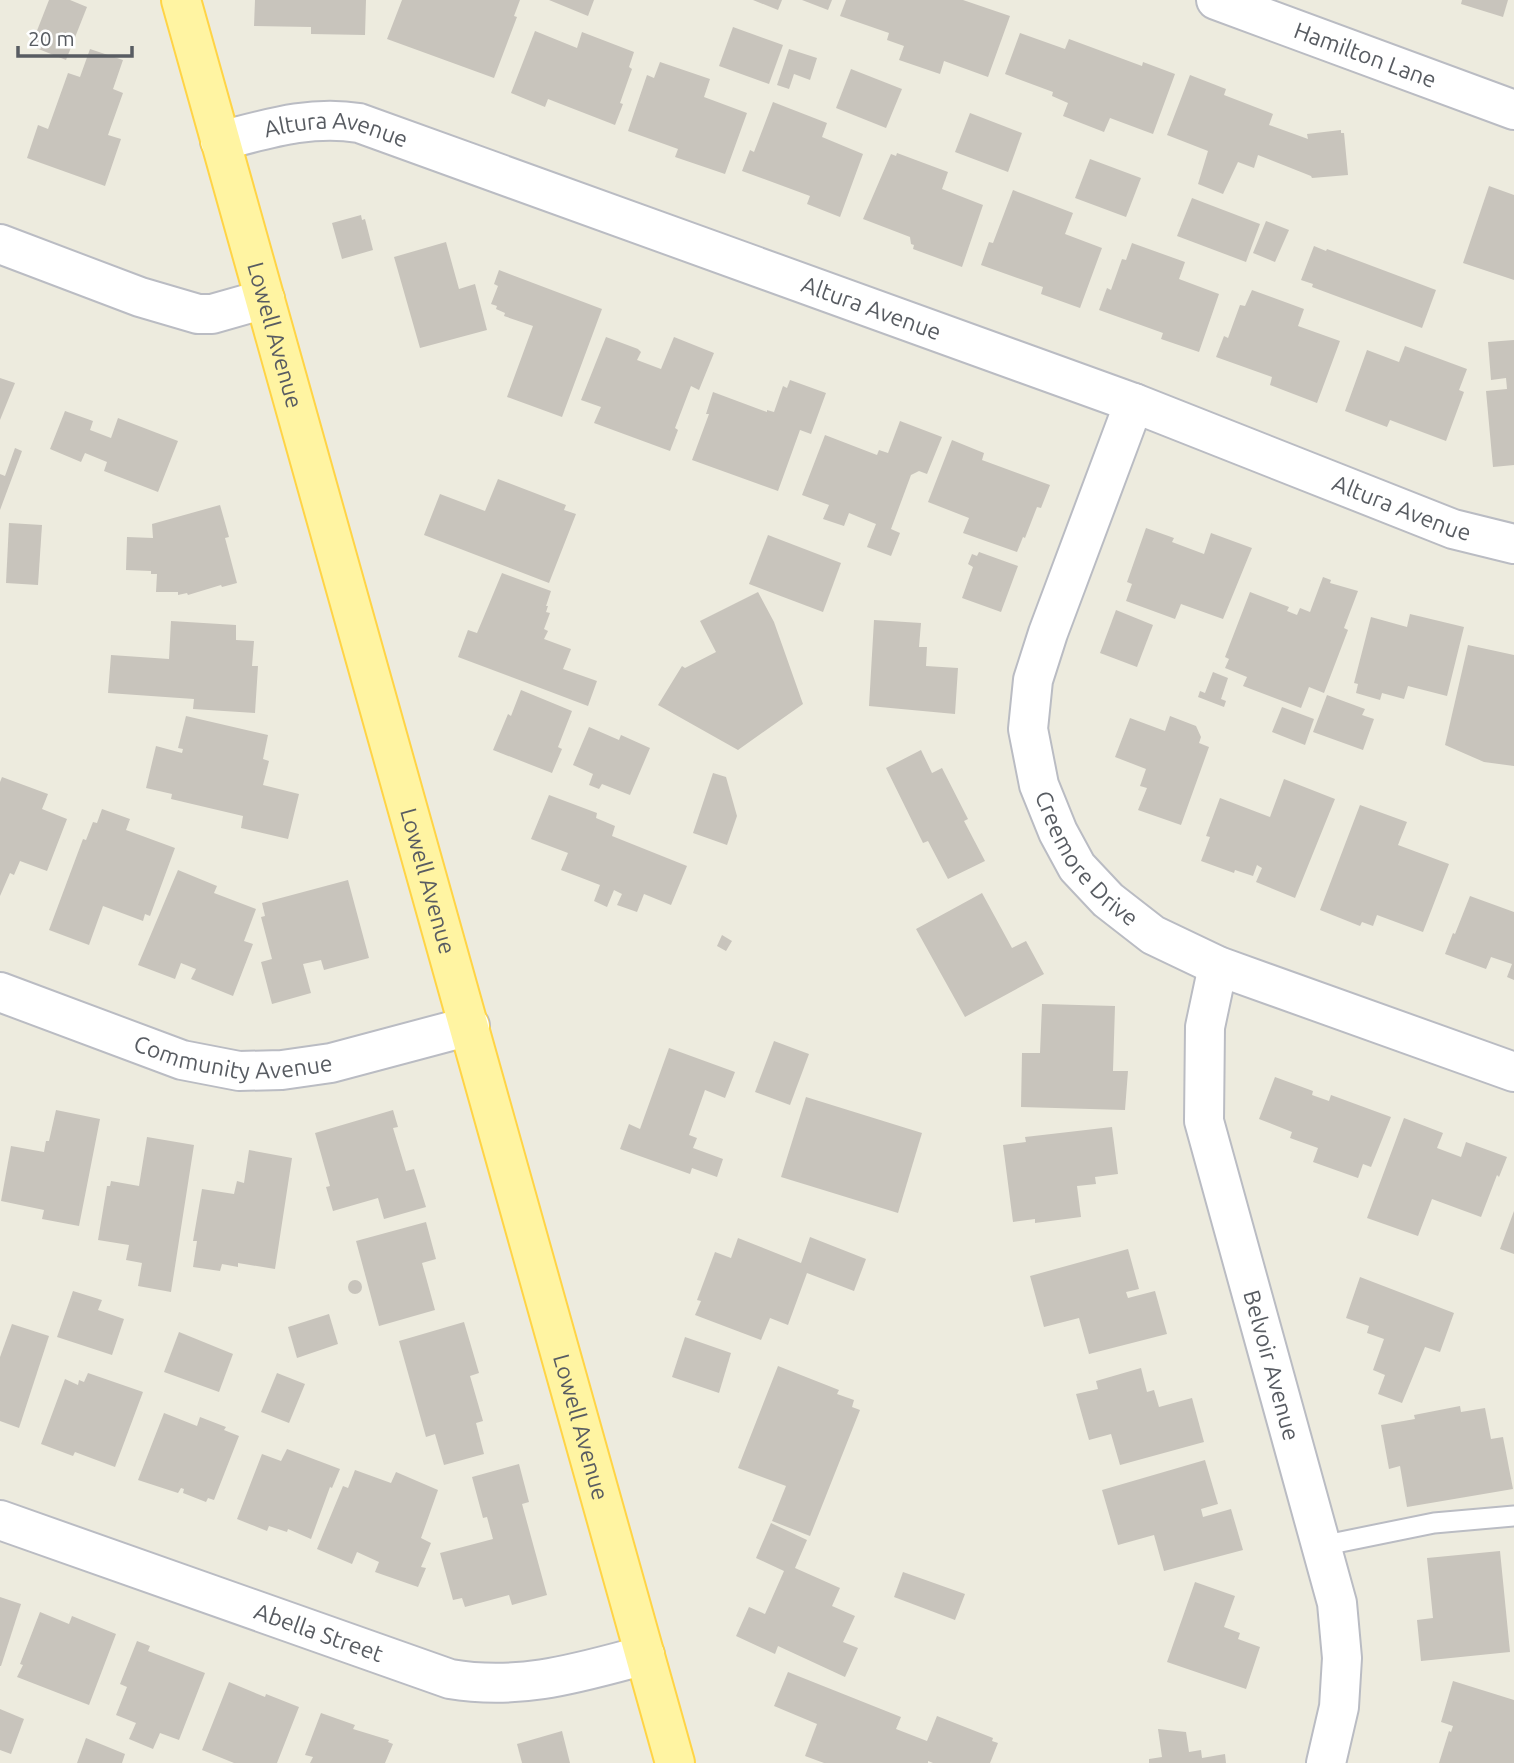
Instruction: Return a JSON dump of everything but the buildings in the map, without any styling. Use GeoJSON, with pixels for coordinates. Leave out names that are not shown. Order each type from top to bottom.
{"type":"FeatureCollection","features":[{"type":"Feature","properties":{"kind":"main road","name":"Lowell Avenue"},"geometry":{"type":"LineString","coordinates":[[181,0],[676,1763]]}},
{"type":"Feature","properties":{"kind":"street","name":"Hamilton Lane"},"geometry":{"type":"LineString","coordinates":[[1216,0],[1514,110]]}},
{"type":"Feature","properties":{"kind":"street","name":"Altura Avenue"},"geometry":{"type":"LineString","coordinates":[[220,141],[315,120],[359,123],[1134,403],[1453,529],[1514,544]]}},
{"type":"Feature","properties":{"kind":"street"},"geometry":{"type":"LineString","coordinates":[[0,244],[140,297],[198,314],[212,314],[265,299]]}},
{"type":"Feature","properties":{"kind":"street","name":"Creemore Drive"},"geometry":{"type":"LineString","coordinates":[[1134,403],[1033,680],[1028,729],[1039,785],[1058,832],[1077,867],[1108,900],[1153,935],[1218,966],[1514,1072]]}},
{"type":"Feature","properties":{"kind":"street","name":"Belvoir Avenue"},"geometry":{"type":"LineString","coordinates":[[1218,966],[1205,1027],[1204,1121],[1337,1603],[1342,1658],[1339,1707],[1326,1763]]}},
{"type":"Feature","properties":{"kind":"street","name":"Community Avenue"},"geometry":{"type":"LineString","coordinates":[[0,992],[182,1060],[239,1071],[282,1070],[331,1063],[470,1026]]}},
{"type":"Feature","properties":{"kind":"street","name":"Abella Street"},"geometry":{"type":"LineString","coordinates":[[0,1520],[450,1679],[474,1683],[523,1683],[645,1655]]}},
{"type":"Feature","properties":{"kind":"lane"},"geometry":{"type":"LineString","coordinates":[[1321,1546],[1434,1523],[1514,1516]]}}]}
